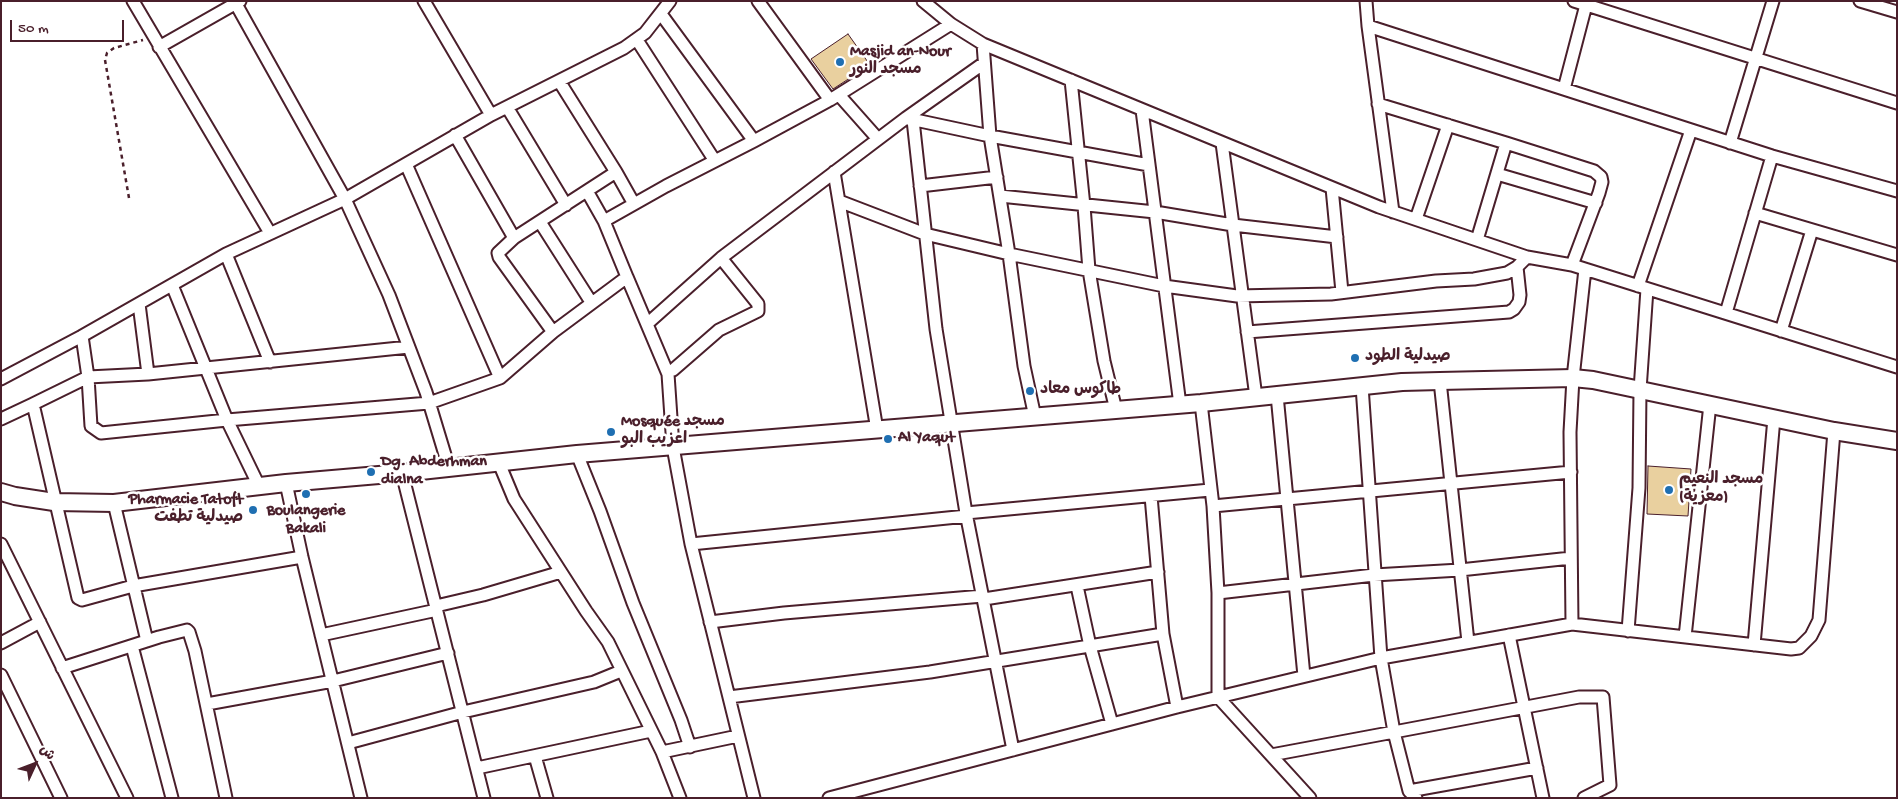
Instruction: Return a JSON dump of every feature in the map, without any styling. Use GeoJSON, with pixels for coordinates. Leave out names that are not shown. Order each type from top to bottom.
{"type":"FeatureCollection","features":[{"type":"Feature","properties":{"kind":"main road"},"geometry":{"type":"LineString","coordinates":[[1,492],[54,502],[114,503],[286,482],[402,473],[576,454],[1180,405],[1402,382],[1573,378],[1593,380],[1834,431],[1897,441]]}},
{"type":"Feature","properties":{"kind":"street"},"geometry":{"type":"LineString","coordinates":[[133,1],[270,233]]}},
{"type":"Feature","properties":{"kind":"street"},"geometry":{"type":"LineString","coordinates":[[424,1],[491,115]]}},
{"type":"Feature","properties":{"kind":"street"},"geometry":{"type":"LineString","coordinates":[[1,380],[226,254],[344,199],[491,115],[637,40],[645,33],[670,1]]}},
{"type":"Feature","properties":{"kind":"street"},"geometry":{"type":"LineString","coordinates":[[758,1],[835,97],[878,139]]}},
{"type":"Feature","properties":{"kind":"street"},"geometry":{"type":"LineString","coordinates":[[923,1],[951,24],[983,44],[1393,212],[1527,257],[1572,265],[1897,367]]}},
{"type":"Feature","properties":{"kind":"street"},"geometry":{"type":"LineString","coordinates":[[1366,1],[1393,212]]}},
{"type":"Feature","properties":{"kind":"street"},"geometry":{"type":"LineString","coordinates":[[1730,143],[1773,1]]}},
{"type":"Feature","properties":{"kind":"street"},"geometry":{"type":"LineString","coordinates":[[1860,1],[1897,12]]}},
{"type":"Feature","properties":{"kind":"street"},"geometry":{"type":"LineString","coordinates":[[157,42],[238,2],[344,199],[389,294],[429,403],[448,468]]}},
{"type":"Feature","properties":{"kind":"street"},"geometry":{"type":"LineString","coordinates":[[1564,89],[1582,2],[1897,103]]}},
{"type":"Feature","properties":{"kind":"street"},"geometry":{"type":"LineString","coordinates":[[661,14],[754,141]]}},
{"type":"Feature","properties":{"kind":"street"},"geometry":{"type":"LineString","coordinates":[[604,221],[835,97],[951,24]]}},
{"type":"Feature","properties":{"kind":"street"},"geometry":{"type":"LineString","coordinates":[[1368,26],[1730,143],[1897,191]]}},
{"type":"Feature","properties":{"kind":"street"},"geometry":{"type":"LineString","coordinates":[[637,40],[715,161]]}},
{"type":"Feature","properties":{"kind":"street"},"geometry":{"type":"LineString","coordinates":[[983,44],[990,136],[1009,254],[1024,366],[1035,417]]}},
{"type":"Feature","properties":{"kind":"street"},"geometry":{"type":"LineString","coordinates":[[647,324],[721,258],[878,139],[910,119],[984,63]]}},
{"type":"Feature","properties":{"kind":"street"},"geometry":{"type":"LineString","coordinates":[[1071,80],[1089,270],[1104,361],[1116,410]]}},
{"type":"Feature","properties":{"kind":"street"},"geometry":{"type":"LineString","coordinates":[[559,81],[634,204]]}},
{"type":"Feature","properties":{"kind":"street"},"geometry":{"type":"LineString","coordinates":[[1378,104],[1594,171],[1601,177],[1602,182],[1572,265]]}},
{"type":"Feature","properties":{"kind":"street"},"geometry":{"type":"LineString","coordinates":[[507,107],[566,205]]}},
{"type":"Feature","properties":{"kind":"street"},"geometry":{"type":"LineString","coordinates":[[1142,110],[1180,405]]}},
{"type":"Feature","properties":{"kind":"street"},"geometry":{"type":"LineString","coordinates":[[910,119],[990,136],[1149,165]]}},
{"type":"Feature","properties":{"kind":"street"},"geometry":{"type":"LineString","coordinates":[[910,119],[920,186],[936,330],[951,424],[1013,750]]}},
{"type":"Feature","properties":{"kind":"street"},"geometry":{"type":"LineString","coordinates":[[1416,219],[1448,125]]}},
{"type":"Feature","properties":{"kind":"street"},"geometry":{"type":"LineString","coordinates":[[1628,631],[1639,488],[1642,288],[1691,130]]}},
{"type":"Feature","properties":{"kind":"street"},"geometry":{"type":"LineString","coordinates":[[455,135],[514,238]]}},
{"type":"Feature","properties":{"kind":"street"},"geometry":{"type":"LineString","coordinates":[[1222,143],[1256,397]]}},
{"type":"Feature","properties":{"kind":"street"},"geometry":{"type":"LineString","coordinates":[[1477,240],[1506,143]]}},
{"type":"Feature","properties":{"kind":"street"},"geometry":{"type":"LineString","coordinates":[[1726,313],[1772,156]]}},
{"type":"Feature","properties":{"kind":"street"},"geometry":{"type":"LineString","coordinates":[[406,164],[500,378]]}},
{"type":"Feature","properties":{"kind":"street"},"geometry":{"type":"LineString","coordinates":[[553,332],[498,253],[514,238],[616,172]]}},
{"type":"Feature","properties":{"kind":"street"},"geometry":{"type":"LineString","coordinates":[[834,172],[877,430]]}},
{"type":"Feature","properties":{"kind":"street"},"geometry":{"type":"LineString","coordinates":[[1496,174],[1596,203]]}},
{"type":"Feature","properties":{"kind":"street"},"geometry":{"type":"LineString","coordinates":[[920,186],[997,177]]}},
{"type":"Feature","properties":{"kind":"street"},"geometry":{"type":"LineString","coordinates":[[1332,188],[1342,292]]}},
{"type":"Feature","properties":{"kind":"street"},"geometry":{"type":"LineString","coordinates":[[587,191],[604,221],[668,374],[673,447],[690,544],[754,798]]}},
{"type":"Feature","properties":{"kind":"street"},"geometry":{"type":"LineString","coordinates":[[1000,196],[1154,212],[1233,225],[1336,237]]}},
{"type":"Feature","properties":{"kind":"street"},"geometry":{"type":"LineString","coordinates":[[839,201],[925,234],[1009,254],[1164,286],[1242,295],[1331,294],[1474,279],[1507,273],[1517,267],[1527,257]]}},
{"type":"Feature","properties":{"kind":"street"},"geometry":{"type":"LineString","coordinates":[[1755,213],[1897,255]]}},
{"type":"Feature","properties":{"kind":"street"},"geometry":{"type":"LineString","coordinates":[[540,222],[591,302]]}},
{"type":"Feature","properties":{"kind":"street"},"geometry":{"type":"LineString","coordinates":[[1781,331],[1812,230]]}},
{"type":"Feature","properties":{"kind":"street"},"geometry":{"type":"LineString","coordinates":[[226,254],[270,362]]}},
{"type":"Feature","properties":{"kind":"street"},"geometry":{"type":"LineString","coordinates":[[673,370],[719,330],[758,311],[758,304],[721,258]]}},
{"type":"Feature","properties":{"kind":"street"},"geometry":{"type":"LineString","coordinates":[[1247,332],[1509,312],[1519,302],[1517,267]]}},
{"type":"Feature","properties":{"kind":"street"},"geometry":{"type":"LineString","coordinates":[[1572,624],[1570,472],[1573,378],[1584,269]]}},
{"type":"Feature","properties":{"kind":"street"},"geometry":{"type":"LineString","coordinates":[[82,336],[88,377],[91,426],[101,433],[429,403],[500,378],[553,332],[627,277]]}},
{"type":"Feature","properties":{"kind":"street"},"geometry":{"type":"LineString","coordinates":[[172,285],[227,420],[259,486]]}},
{"type":"Feature","properties":{"kind":"street"},"geometry":{"type":"LineString","coordinates":[[139,304],[148,374]]}},
{"type":"Feature","properties":{"kind":"street"},"geometry":{"type":"LineString","coordinates":[[1,419],[88,377],[148,374],[409,347]]}},
{"type":"Feature","properties":{"kind":"street"},"geometry":{"type":"LineString","coordinates":[[1440,381],[1468,642]]}},
{"type":"Feature","properties":{"kind":"street"},"geometry":{"type":"LineString","coordinates":[[1362,386],[1381,658],[1394,732],[1412,794],[1537,768]]}},
{"type":"Feature","properties":{"kind":"street"},"geometry":{"type":"LineString","coordinates":[[1277,395],[1304,676]]}},
{"type":"Feature","properties":{"kind":"street"},"geometry":{"type":"LineString","coordinates":[[1201,403],[1213,506],[1218,593],[1218,697],[1310,798]]}},
{"type":"Feature","properties":{"kind":"street"},"geometry":{"type":"LineString","coordinates":[[33,404],[54,502],[78,598],[82,600],[133,586],[302,557]]}},
{"type":"Feature","properties":{"kind":"street"},"geometry":{"type":"LineString","coordinates":[[1685,637],[1710,404]]}},
{"type":"Feature","properties":{"kind":"street"},"geometry":{"type":"LineString","coordinates":[[1754,645],[1774,418]]}},
{"type":"Feature","properties":{"kind":"street"},"geometry":{"type":"LineString","coordinates":[[829,798],[1177,707],[1304,676],[1381,658],[1572,624],[1791,649],[1799,648],[1811,636],[1819,620],[1834,431]]}},
{"type":"Feature","properties":{"kind":"street"},"geometry":{"type":"LineString","coordinates":[[576,454],[600,511],[633,603],[682,720],[690,747]]}},
{"type":"Feature","properties":{"kind":"street"},"geometry":{"type":"LineString","coordinates":[[499,463],[514,499],[608,642],[662,752],[680,798]]}},
{"type":"Feature","properties":{"kind":"street"},"geometry":{"type":"LineString","coordinates":[[1213,506],[1451,485],[1570,472]]}},
{"type":"Feature","properties":{"kind":"street"},"geometry":{"type":"LineString","coordinates":[[402,473],[484,798]]}},
{"type":"Feature","properties":{"kind":"street"},"geometry":{"type":"LineString","coordinates":[[286,482],[302,557],[361,798]]}},
{"type":"Feature","properties":{"kind":"street"},"geometry":{"type":"LineString","coordinates":[[690,544],[1210,490]]}},
{"type":"Feature","properties":{"kind":"street"},"geometry":{"type":"LineString","coordinates":[[1151,496],[1164,634],[1177,707]]}},
{"type":"Feature","properties":{"kind":"street"},"geometry":{"type":"LineString","coordinates":[[114,503],[147,641]]}},
{"type":"Feature","properties":{"kind":"street"},"geometry":{"type":"LineString","coordinates":[[1,544],[127,798]]}},
{"type":"Feature","properties":{"kind":"street"},"geometry":{"type":"LineString","coordinates":[[1218,593],[1295,583],[1460,570],[1571,558]]}},
{"type":"Feature","properties":{"kind":"street"},"geometry":{"type":"LineString","coordinates":[[321,635],[437,608],[561,572]]}},
{"type":"Feature","properties":{"kind":"street"},"geometry":{"type":"LineString","coordinates":[[710,622],[784,612],[984,597],[1077,586],[1158,572]]}},
{"type":"Feature","properties":{"kind":"street"},"geometry":{"type":"LineString","coordinates":[[1077,586],[1090,646],[1112,724]]}},
{"type":"Feature","properties":{"kind":"street"},"geometry":{"type":"LineString","coordinates":[[1,642],[40,622]]}},
{"type":"Feature","properties":{"kind":"street"},"geometry":{"type":"LineString","coordinates":[[62,668],[184,630],[189,632],[207,704],[226,798]]}},
{"type":"Feature","properties":{"kind":"street"},"geometry":{"type":"LineString","coordinates":[[729,697],[877,680],[1164,634]]}},
{"type":"Feature","properties":{"kind":"street"},"geometry":{"type":"LineString","coordinates":[[1509,635],[1543,798]]}},
{"type":"Feature","properties":{"kind":"street"},"geometry":{"type":"LineString","coordinates":[[132,646],[172,798]]}},
{"type":"Feature","properties":{"kind":"street"},"geometry":{"type":"LineString","coordinates":[[207,704],[333,681],[448,653]]}},
{"type":"Feature","properties":{"kind":"street"},"geometry":{"type":"LineString","coordinates":[[348,743],[463,712],[594,682],[622,671]]}},
{"type":"Feature","properties":{"kind":"street"},"geometry":{"type":"LineString","coordinates":[[1,675],[60,798]]}},
{"type":"Feature","properties":{"kind":"street"},"geometry":{"type":"LineString","coordinates":[[1271,755],[1579,697],[1603,697],[1610,785],[1584,798]]}},
{"type":"Feature","properties":{"kind":"street"},"geometry":{"type":"LineString","coordinates":[[477,768],[651,732]]}},
{"type":"Feature","properties":{"kind":"street"},"geometry":{"type":"LineString","coordinates":[[662,752],[738,736]]}},
{"type":"Feature","properties":{"kind":"street"},"geometry":{"type":"LineString","coordinates":[[535,756],[547,798]]}},
{"type":"Feature","properties":{"kind":"path"},"geometry":{"type":"LineString","coordinates":[[129,198],[105,60],[107,54],[114,48],[157,42]]}},
{"type":"Feature","properties":{"kind":"building","name":"Masjid an-Nour مسجد النور"},"geometry":{"type":"Polygon","coordinates":[[[848,34],[870,65],[833,89],[811,59],[848,34]]]}},
{"type":"Feature","properties":{"kind":"building"},"geometry":{"type":"Polygon","coordinates":[[[1648,466],[1691,469],[1688,516],[1647,514],[1648,466]]]}},
{"type":"Feature","properties":{"kind":"place","name":"Masjid an-Nour مسجد النور"},"geometry":{"type":"Point","coordinates":[840,62]}},
{"type":"Feature","properties":{"kind":"place","name":"صيدلية الطود"},"geometry":{"type":"Point","coordinates":[1355,358]}},
{"type":"Feature","properties":{"kind":"place","name":"طاكوس معاد"},"geometry":{"type":"Point","coordinates":[1030,391]}},
{"type":"Feature","properties":{"kind":"place","name":"Mosquée مسجد اعزيب البو"},"geometry":{"type":"Point","coordinates":[611,432]}},
{"type":"Feature","properties":{"kind":"place","name":"Al Yaqut"},"geometry":{"type":"Point","coordinates":[888,439]}},
{"type":"Feature","properties":{"kind":"place","name":"Dg. Abderhman dialna"},"geometry":{"type":"Point","coordinates":[371,472]}},
{"type":"Feature","properties":{"kind":"place","name":"مسجد النعيم (معزية)"},"geometry":{"type":"Point","coordinates":[1669,490]}},
{"type":"Feature","properties":{"kind":"place","name":"Boulangerie Bakali"},"geometry":{"type":"Point","coordinates":[306,494]}},
{"type":"Feature","properties":{"kind":"place","name":"Pharmacie Tatoft صيدلية تطفت"},"geometry":{"type":"Point","coordinates":[253,510]}}]}
